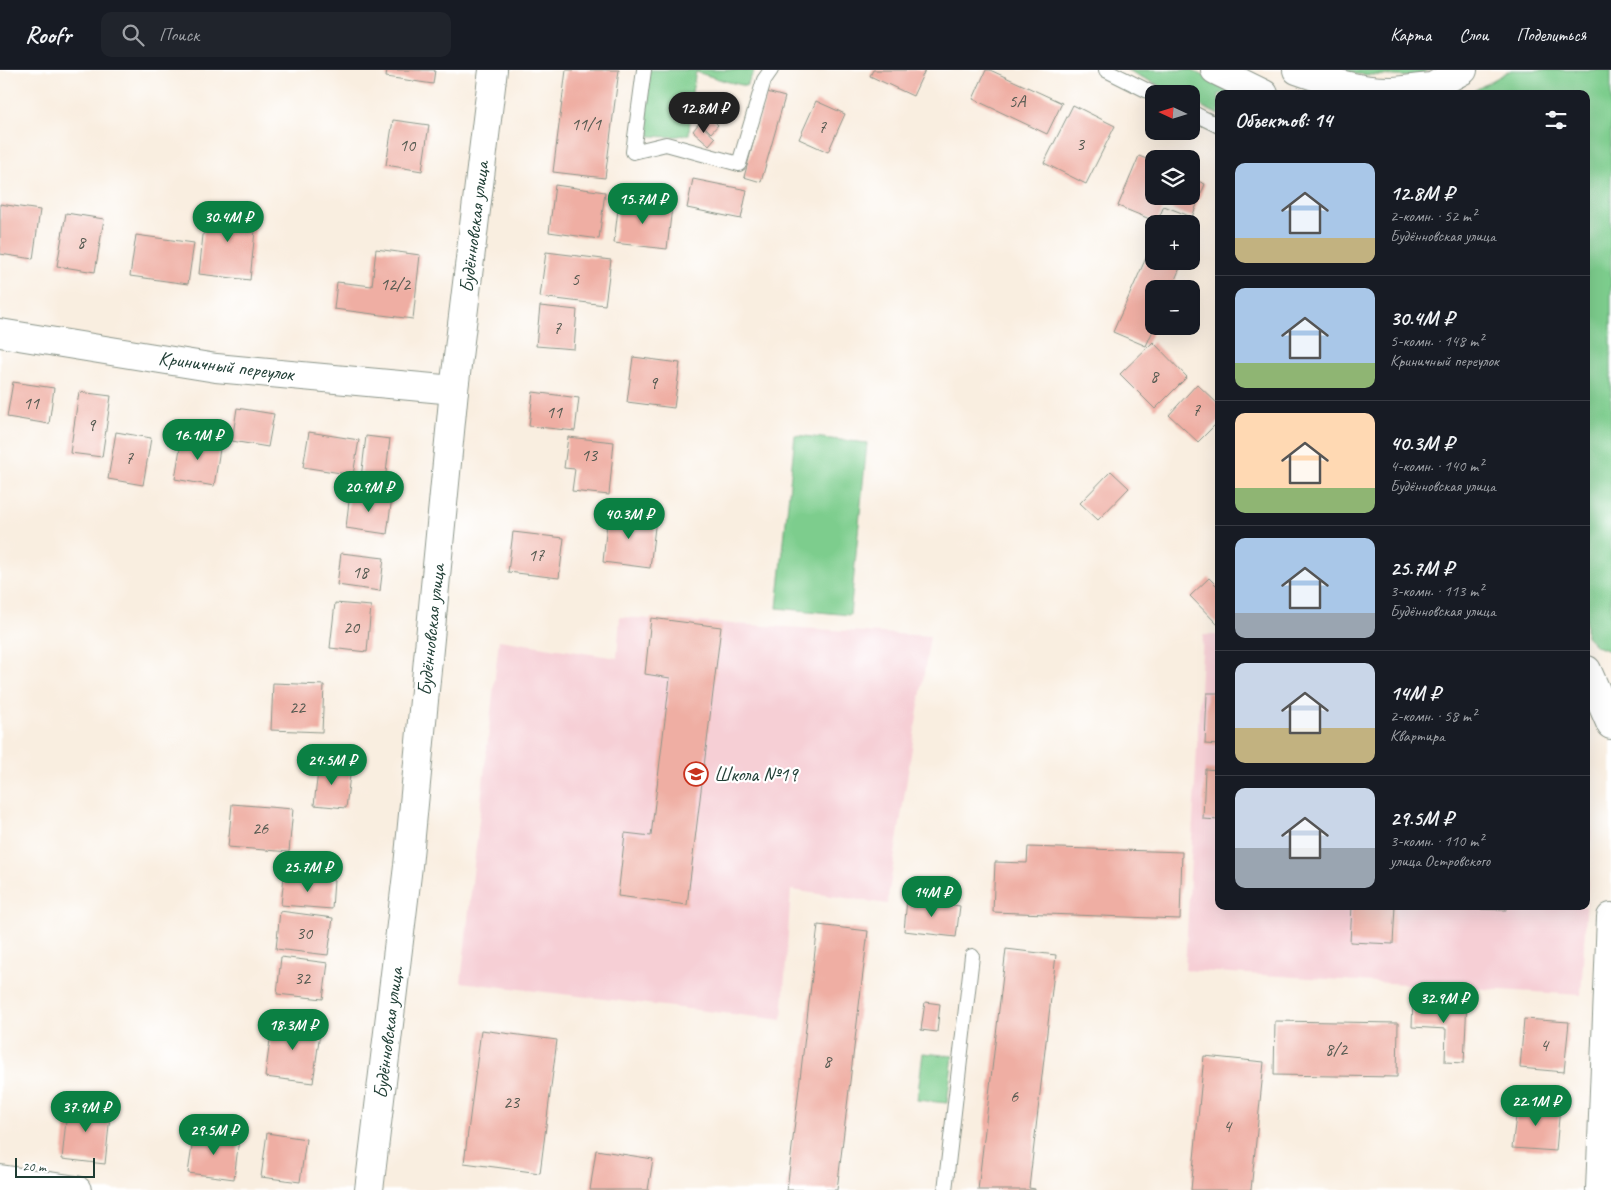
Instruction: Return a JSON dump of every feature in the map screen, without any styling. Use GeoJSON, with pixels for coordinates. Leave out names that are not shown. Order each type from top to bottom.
{"type":"FeatureCollection","features":[{"type":"Feature","properties":{"kind":"street","name":"Будённовская улица"},"geometry":{"type":"LineString","coordinates":[[369,1190],[408,866],[454,390],[493,70]]}},
{"type":"Feature","properties":{"kind":"street"},"geometry":{"type":"LineString","coordinates":[[1215,70],[1256,90]]}},
{"type":"Feature","properties":{"kind":"street"},"geometry":{"type":"LineString","coordinates":[[1297,70],[1320,78],[1362,88],[1382,90]]}},
{"type":"Feature","properties":{"kind":"street"},"geometry":{"type":"LineString","coordinates":[[1429,90],[1463,70]]}},
{"type":"Feature","properties":{"kind":"street","name":"Криничный переулок"},"geometry":{"type":"LineString","coordinates":[[0,333],[216,368],[454,390]]}},
{"type":"Feature","properties":{"kind":"street"},"geometry":{"type":"LineString","coordinates":[[1595,673],[1611,725]]}},
{"type":"Feature","properties":{"kind":"street"},"geometry":{"type":"LineString","coordinates":[[1600,1190],[1611,917]]}},
{"type":"Feature","properties":{"kind":"street"},"geometry":{"type":"LineString","coordinates":[[0,1179],[77,1190]]}},
{"type":"Feature","properties":{"kind":"lane"},"geometry":{"type":"LineString","coordinates":[[644,70],[633,152],[666,144],[739,164],[764,80],[771,70]]}},
{"type":"Feature","properties":{"kind":"lane"},"geometry":{"type":"LineString","coordinates":[[1106,70],[1145,90]]}},
{"type":"Feature","properties":{"kind":"lane"},"geometry":{"type":"LineString","coordinates":[[1200,116],[1215,124]]}},
{"type":"Feature","properties":{"kind":"lane"},"geometry":{"type":"LineString","coordinates":[[945,1190],[972,956]]}},
{"type":"Feature","properties":{"kind":"shaded area","name":"Школа №19"},"geometry":{"type":"Polygon","coordinates":[[[620,617],[930,636],[887,904],[791,890],[782,1020],[461,982],[499,640],[617,658],[620,617]]]}},
{"type":"Feature","properties":{"kind":"shaded area"},"geometry":{"type":"Polygon","coordinates":[[[1203,635],[1215,635],[1215,910],[1586,910],[1581,995],[1185,970],[1203,635]]]}},
{"type":"Feature","properties":{"kind":"shaded area"},"geometry":{"type":"Polygon","coordinates":[[[1590,813],[1592,816],[1590,849],[1590,813]]]}},
{"type":"Feature","properties":{"kind":"green space"},"geometry":{"type":"Polygon","coordinates":[[[649,70],[753,70],[754,72],[746,86],[696,72],[692,92],[689,134],[666,137],[643,135],[649,70]]]}},
{"type":"Feature","properties":{"kind":"green space"},"geometry":{"type":"Polygon","coordinates":[[[1127,70],[1191,70],[1233,90],[1215,90],[1215,113],[1200,106],[1200,85],[1158,85],[1127,70]]]}},
{"type":"Feature","properties":{"kind":"green space"},"geometry":{"type":"Polygon","coordinates":[[[1340,70],[1429,70],[1415,77],[1354,74],[1340,70]]]}},
{"type":"Feature","properties":{"kind":"green space"},"geometry":{"type":"Polygon","coordinates":[[[1511,70],[1611,70],[1611,652],[1596,646],[1590,640],[1590,90],[1475,90],[1511,70]]]}},
{"type":"Feature","properties":{"kind":"green space"},"geometry":{"type":"Polygon","coordinates":[[[795,435],[867,443],[850,615],[777,608],[795,435]]]}},
{"type":"Feature","properties":{"kind":"green space"},"geometry":{"type":"Polygon","coordinates":[[[923,1053],[953,1056],[947,1103],[917,1100],[923,1053]]]}},
{"type":"Feature","properties":{"kind":"building"},"geometry":{"type":"Polygon","coordinates":[[[387,70],[435,70],[433,84],[386,77],[387,70]]]}},
{"type":"Feature","properties":{"kind":"building"},"geometry":{"type":"Polygon","coordinates":[[[566,70],[619,70],[605,178],[553,172],[566,70]]]}},
{"type":"Feature","properties":{"kind":"building"},"geometry":{"type":"Polygon","coordinates":[[[873,70],[925,70],[913,96],[870,76],[873,70]]]}},
{"type":"Feature","properties":{"kind":"building"},"geometry":{"type":"Polygon","coordinates":[[[986,70],[990,70],[1062,103],[1047,134],[973,99],[986,70]]]}},
{"type":"Feature","properties":{"kind":"building"},"geometry":{"type":"Polygon","coordinates":[[[767,92],[785,97],[761,182],[744,177],[767,92]]]}},
{"type":"Feature","properties":{"kind":"building"},"geometry":{"type":"Polygon","coordinates":[[[709,95],[725,112],[717,121],[700,103],[709,95]]]}},
{"type":"Feature","properties":{"kind":"building"},"geometry":{"type":"Polygon","coordinates":[[[816,101],[845,114],[828,152],[799,139],[816,101]]]}},
{"type":"Feature","properties":{"kind":"building"},"geometry":{"type":"Polygon","coordinates":[[[1073,105],[1115,126],[1086,184],[1044,163],[1073,105]]]}},
{"type":"Feature","properties":{"kind":"building"},"geometry":{"type":"Polygon","coordinates":[[[701,108],[718,125],[711,133],[694,116],[701,108]]]}},
{"type":"Feature","properties":{"kind":"building"},"geometry":{"type":"Polygon","coordinates":[[[393,120],[429,125],[422,171],[386,165],[393,120]]]}},
{"type":"Feature","properties":{"kind":"building"},"geometry":{"type":"Polygon","coordinates":[[[699,123],[715,138],[709,145],[693,131],[699,123]]]}},
{"type":"Feature","properties":{"kind":"building"},"geometry":{"type":"Polygon","coordinates":[[[1139,156],[1145,158],[1145,205],[1197,205],[1193,215],[1187,215],[1164,206],[1160,215],[1145,215],[1145,217],[1118,206],[1139,156]]]}},
{"type":"Feature","properties":{"kind":"building"},"geometry":{"type":"Polygon","coordinates":[[[693,179],[747,190],[741,219],[687,208],[693,179]]]}},
{"type":"Feature","properties":{"kind":"building"},"geometry":{"type":"Polygon","coordinates":[[[1200,182],[1205,184],[1200,197],[1200,182]]]}},
{"type":"Feature","properties":{"kind":"building"},"geometry":{"type":"Polygon","coordinates":[[[555,185],[605,192],[599,239],[549,232],[555,185]]]}},
{"type":"Feature","properties":{"kind":"building"},"geometry":{"type":"Polygon","coordinates":[[[619,201],[672,207],[667,249],[614,243],[619,201]]]}},
{"type":"Feature","properties":{"kind":"building"},"geometry":{"type":"Polygon","coordinates":[[[0,204],[40,210],[33,259],[0,254],[0,204]]]}},
{"type":"Feature","properties":{"kind":"building"},"geometry":{"type":"Polygon","coordinates":[[[206,206],[257,211],[250,280],[199,274],[206,206]]]}},
{"type":"Feature","properties":{"kind":"building"},"geometry":{"type":"Polygon","coordinates":[[[66,213],[104,219],[95,272],[57,266],[66,213]]]}},
{"type":"Feature","properties":{"kind":"building"},"geometry":{"type":"Polygon","coordinates":[[[136,235],[194,243],[188,284],[130,276],[136,235]]]}},
{"type":"Feature","properties":{"kind":"building"},"geometry":{"type":"Polygon","coordinates":[[[376,249],[420,255],[413,319],[334,309],[337,282],[372,286],[376,249]]]}},
{"type":"Feature","properties":{"kind":"building"},"geometry":{"type":"Polygon","coordinates":[[[546,252],[611,260],[605,305],[540,297],[546,252]]]}},
{"type":"Feature","properties":{"kind":"building"},"geometry":{"type":"Polygon","coordinates":[[[1145,260],[1145,270],[1179,270],[1175,280],[1145,280],[1145,335],[1151,335],[1146,346],[1113,332],[1145,260]]]}},
{"type":"Feature","properties":{"kind":"building"},"geometry":{"type":"Polygon","coordinates":[[[540,306],[577,310],[574,349],[536,346],[540,306]]]}},
{"type":"Feature","properties":{"kind":"building"},"geometry":{"type":"Polygon","coordinates":[[[1153,342],[1187,377],[1155,409],[1120,374],[1153,342]]]}},
{"type":"Feature","properties":{"kind":"building"},"geometry":{"type":"Polygon","coordinates":[[[633,357],[680,363],[674,408],[627,402],[633,357]]]}},
{"type":"Feature","properties":{"kind":"building"},"geometry":{"type":"Polygon","coordinates":[[[13,382],[54,388],[49,424],[7,417],[13,382]]]}},
{"type":"Feature","properties":{"kind":"building"},"geometry":{"type":"Polygon","coordinates":[[[1197,384],[1215,401],[1215,425],[1198,442],[1169,415],[1197,384]]]}},
{"type":"Feature","properties":{"kind":"building"},"geometry":{"type":"Polygon","coordinates":[[[79,392],[111,396],[102,457],[70,453],[79,392]]]}},
{"type":"Feature","properties":{"kind":"building"},"geometry":{"type":"Polygon","coordinates":[[[533,392],[579,398],[575,431],[529,426],[533,392]]]}},
{"type":"Feature","properties":{"kind":"building"},"geometry":{"type":"Polygon","coordinates":[[[237,408],[274,414],[268,447],[232,441],[237,408]]]}},
{"type":"Feature","properties":{"kind":"building"},"geometry":{"type":"Polygon","coordinates":[[[116,432],[151,438],[143,485],[108,479],[116,432]]]}},
{"type":"Feature","properties":{"kind":"building"},"geometry":{"type":"Polygon","coordinates":[[[309,432],[359,440],[353,475],[303,467],[309,432]]]}},
{"type":"Feature","properties":{"kind":"building"},"geometry":{"type":"Polygon","coordinates":[[[182,436],[221,443],[214,486],[175,479],[182,436]]]}},
{"type":"Feature","properties":{"kind":"building"},"geometry":{"type":"Polygon","coordinates":[[[366,436],[390,439],[385,481],[361,478],[366,436]]]}},
{"type":"Feature","properties":{"kind":"building"},"geometry":{"type":"Polygon","coordinates":[[[568,437],[614,442],[609,495],[572,491],[575,469],[564,468],[568,437]]]}},
{"type":"Feature","properties":{"kind":"building"},"geometry":{"type":"Polygon","coordinates":[[[1111,471],[1129,488],[1098,520],[1080,503],[1111,471]]]}},
{"type":"Feature","properties":{"kind":"building"},"geometry":{"type":"Polygon","coordinates":[[[350,492],[392,497],[387,534],[346,528],[350,492]]]}},
{"type":"Feature","properties":{"kind":"building"},"geometry":{"type":"Polygon","coordinates":[[[608,513],[656,519],[650,568],[603,562],[608,513]]]}},
{"type":"Feature","properties":{"kind":"building"},"geometry":{"type":"Polygon","coordinates":[[[513,532],[564,538],[559,578],[508,572],[513,532]]]}},
{"type":"Feature","properties":{"kind":"building"},"geometry":{"type":"Polygon","coordinates":[[[341,553],[384,558],[380,591],[337,585],[341,553]]]}},
{"type":"Feature","properties":{"kind":"building"},"geometry":{"type":"Polygon","coordinates":[[[1209,578],[1215,584],[1215,622],[1190,596],[1209,578]]]}},
{"type":"Feature","properties":{"kind":"building"},"geometry":{"type":"Polygon","coordinates":[[[335,603],[371,606],[367,652],[330,648],[335,603]]]}},
{"type":"Feature","properties":{"kind":"building"},"geometry":{"type":"Polygon","coordinates":[[[651,618],[721,627],[687,905],[618,896],[625,833],[651,836],[670,678],[645,674],[651,618]]]}},
{"type":"Feature","properties":{"kind":"building"},"geometry":{"type":"Polygon","coordinates":[[[273,683],[324,685],[322,732],[271,730],[273,683]]]}},
{"type":"Feature","properties":{"kind":"building"},"geometry":{"type":"Polygon","coordinates":[[[1207,693],[1215,693],[1215,745],[1205,744],[1207,693]]]}},
{"type":"Feature","properties":{"kind":"building"},"geometry":{"type":"Polygon","coordinates":[[[319,763],[351,767],[346,808],[314,805],[319,763]]]}},
{"type":"Feature","properties":{"kind":"building"},"geometry":{"type":"Polygon","coordinates":[[[1205,769],[1215,770],[1215,820],[1203,819],[1205,769]]]}},
{"type":"Feature","properties":{"kind":"building"},"geometry":{"type":"Polygon","coordinates":[[[232,804],[293,809],[289,852],[228,847],[232,804]]]}},
{"type":"Feature","properties":{"kind":"building"},"geometry":{"type":"Polygon","coordinates":[[[1028,847],[1182,852],[1180,919],[993,912],[995,862],[1027,863],[1028,847]]]}},
{"type":"Feature","properties":{"kind":"building"},"geometry":{"type":"Polygon","coordinates":[[[284,876],[334,880],[332,909],[281,905],[284,876]]]}},
{"type":"Feature","properties":{"kind":"building"},"geometry":{"type":"Polygon","coordinates":[[[907,899],[960,906],[956,937],[904,931],[907,899]]]}},
{"type":"Feature","properties":{"kind":"building"},"geometry":{"type":"Polygon","coordinates":[[[1352,910],[1395,910],[1393,944],[1350,942],[1352,910]]]}},
{"type":"Feature","properties":{"kind":"building"},"geometry":{"type":"Polygon","coordinates":[[[280,911],[333,918],[328,955],[276,949],[280,911]]]}},
{"type":"Feature","properties":{"kind":"building"},"geometry":{"type":"Polygon","coordinates":[[[818,925],[868,931],[837,1190],[787,1190],[818,925]]]}},
{"type":"Feature","properties":{"kind":"building"},"geometry":{"type":"Polygon","coordinates":[[[1006,949],[1056,955],[1029,1188],[1035,1190],[978,1190],[1006,949]]]}},
{"type":"Feature","properties":{"kind":"building"},"geometry":{"type":"Polygon","coordinates":[[[281,957],[328,963],[323,999],[277,994],[281,957]]]}},
{"type":"Feature","properties":{"kind":"building"},"geometry":{"type":"Polygon","coordinates":[[[1413,999],[1467,1001],[1464,1063],[1445,1062],[1446,1029],[1412,1027],[1413,999]]]}},
{"type":"Feature","properties":{"kind":"building"},"geometry":{"type":"Polygon","coordinates":[[[925,1002],[940,1004],[937,1032],[921,1030],[925,1002]]]}},
{"type":"Feature","properties":{"kind":"building"},"geometry":{"type":"Polygon","coordinates":[[[273,1018],[321,1025],[313,1083],[265,1077],[273,1018]]]}},
{"type":"Feature","properties":{"kind":"building"},"geometry":{"type":"Polygon","coordinates":[[[1524,1019],[1569,1022],[1564,1072],[1520,1068],[1524,1019]]]}},
{"type":"Feature","properties":{"kind":"building"},"geometry":{"type":"Polygon","coordinates":[[[1275,1021],[1398,1023],[1397,1077],[1274,1075],[1275,1021]]]}},
{"type":"Feature","properties":{"kind":"building"},"geometry":{"type":"Polygon","coordinates":[[[481,1030],[557,1040],[540,1173],[464,1163],[481,1030]]]}},
{"type":"Feature","properties":{"kind":"building"},"geometry":{"type":"Polygon","coordinates":[[[1204,1056],[1264,1062],[1251,1190],[1191,1190],[1204,1056]]]}},
{"type":"Feature","properties":{"kind":"building"},"geometry":{"type":"Polygon","coordinates":[[[68,1101],[111,1106],[105,1164],[62,1159],[68,1101]]]}},
{"type":"Feature","properties":{"kind":"building"},"geometry":{"type":"Polygon","coordinates":[[[1518,1101],[1560,1107],[1556,1151],[1512,1148],[1518,1101]]]}},
{"type":"Feature","properties":{"kind":"building"},"geometry":{"type":"Polygon","coordinates":[[[194,1133],[239,1139],[234,1179],[188,1173],[194,1133]]]}},
{"type":"Feature","properties":{"kind":"building"},"geometry":{"type":"Polygon","coordinates":[[[267,1133],[306,1139],[300,1182],[261,1177],[267,1133]]]}},
{"type":"Feature","properties":{"kind":"building"},"geometry":{"type":"Polygon","coordinates":[[[596,1150],[653,1159],[648,1190],[590,1190],[596,1150]]]}},
{"type":"Feature","properties":{"kind":"place","name":"Школа №19"},"geometry":{"type":"Point","coordinates":[696,774]}}]}
